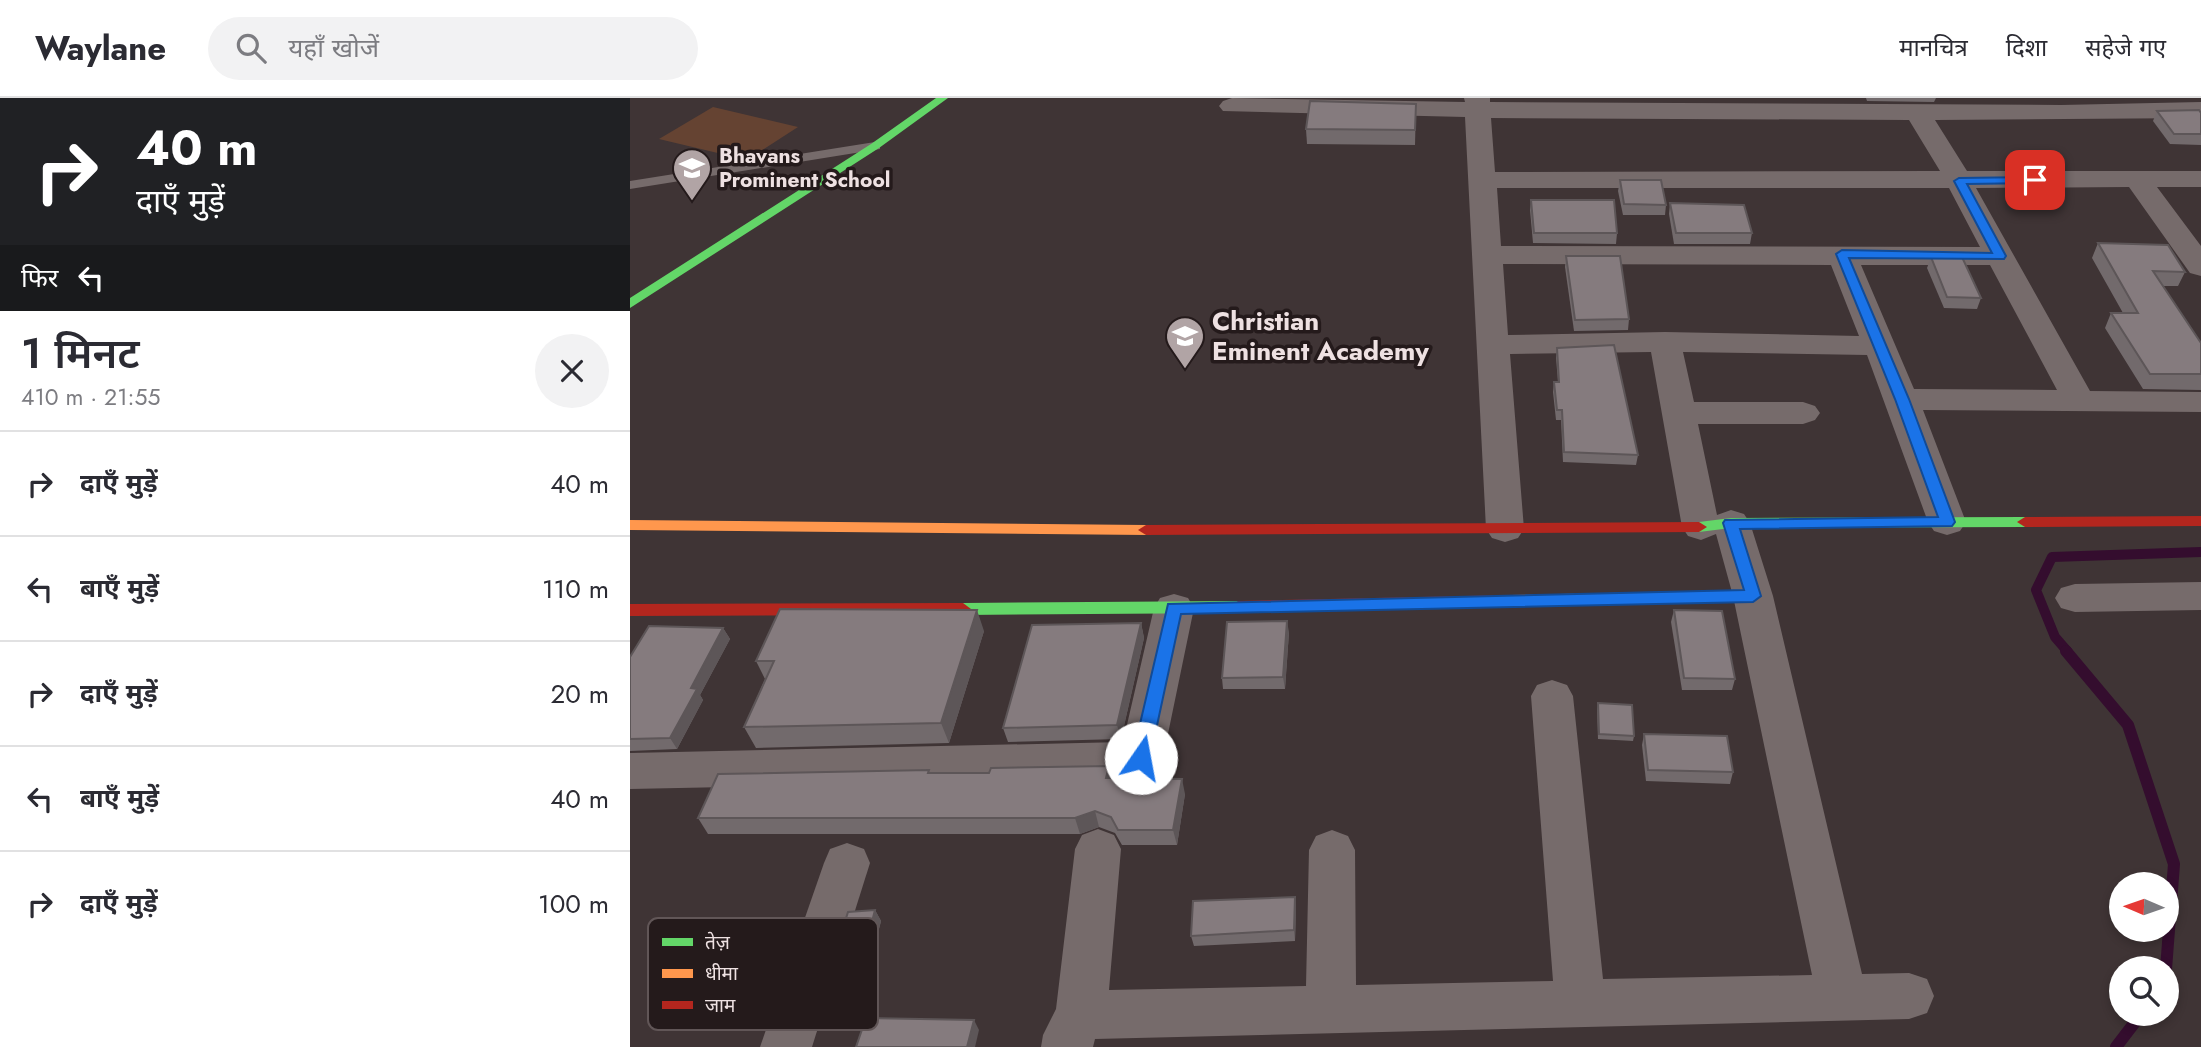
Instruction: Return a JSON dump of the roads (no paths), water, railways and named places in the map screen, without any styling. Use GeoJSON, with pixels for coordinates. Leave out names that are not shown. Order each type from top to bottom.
{"type":"FeatureCollection","features":[{"type":"Feature","properties":{"kind":"street"},"geometry":{"type":"LineString","coordinates":[[630,304],[875,146],[943,98]]}},
{"type":"Feature","properties":{"kind":"street"},"geometry":{"type":"LineString","coordinates":[[1477,104],[1489,254],[1492,345],[1505,529]]}},
{"type":"Feature","properties":{"kind":"street"},"geometry":{"type":"LineString","coordinates":[[1232,106],[1477,104],[1917,111],[2054,106],[2201,110]]}},
{"type":"Feature","properties":{"kind":"street"},"geometry":{"type":"LineString","coordinates":[[1917,111],[1959,181],[2079,400]]}},
{"type":"Feature","properties":{"kind":"street"},"geometry":{"type":"LineString","coordinates":[[2137,179],[2201,267]]}},
{"type":"Feature","properties":{"kind":"street"},"geometry":{"type":"LineString","coordinates":[[1484,180],[2201,179]]}},
{"type":"Feature","properties":{"kind":"street"},"geometry":{"type":"LineString","coordinates":[[1489,254],[2000,256]]}},
{"type":"Feature","properties":{"kind":"street"},"geometry":{"type":"LineString","coordinates":[[1842,254],[1902,399],[1947,522]]}},
{"type":"Feature","properties":{"kind":"street"},"geometry":{"type":"LineString","coordinates":[[1492,345],[1665,342],[1879,346]]}},
{"type":"Feature","properties":{"kind":"street"},"geometry":{"type":"LineString","coordinates":[[1665,342],[1679,413],[1716,525],[1753,596],[1842,997]]}},
{"type":"Feature","properties":{"kind":"street"},"geometry":{"type":"LineString","coordinates":[[1902,399],[2201,402]]}},
{"type":"Feature","properties":{"kind":"street"},"geometry":{"type":"LineString","coordinates":[[1679,413],[1803,413]]}},
{"type":"Feature","properties":{"kind":"street"},"geometry":{"type":"LineString","coordinates":[[630,525],[1505,529],[2201,521]]}},
{"type":"Feature","properties":{"kind":"street"},"geometry":{"type":"LineString","coordinates":[[630,610],[1174,608],[1753,596]]}},
{"type":"Feature","properties":{"kind":"street"},"geometry":{"type":"LineString","coordinates":[[2076,598],[2201,596]]}},
{"type":"Feature","properties":{"kind":"street"},"geometry":{"type":"LineString","coordinates":[[630,771],[1091,762],[1141,758],[1174,608]]}},
{"type":"Feature","properties":{"kind":"street"},"geometry":{"type":"LineString","coordinates":[[1552,696],[1580,1005]]}},
{"type":"Feature","properties":{"kind":"street"},"geometry":{"type":"LineString","coordinates":[[1098,849],[1074,1031],[1331,1009],[1909,996]]}},
{"type":"Feature","properties":{"kind":"street"},"geometry":{"type":"LineString","coordinates":[[1331,1009],[1332,850]]}},
{"type":"Feature","properties":{"kind":"street"},"geometry":{"type":"LineString","coordinates":[[829,918],[847,863]]}},
{"type":"Feature","properties":{"kind":"street"},"geometry":{"type":"LineString","coordinates":[[786,1047],[792,1030]]}},
{"type":"Feature","properties":{"kind":"lane"},"geometry":{"type":"LineString","coordinates":[[630,185],[875,146]]}},
{"type":"Feature","properties":{"kind":"waterway"},"geometry":{"type":"LineString","coordinates":[[2068,652],[2055,637],[2036,590],[2052,557],[2201,552]]}},
{"type":"Feature","properties":{"kind":"waterway"},"geometry":{"type":"LineString","coordinates":[[2066,651],[2128,725],[2174,864],[2167,956]]}},
{"type":"Feature","properties":{"kind":"waterway"},"geometry":{"type":"LineString","coordinates":[[2116,1047],[2132,1026]]}},
{"type":"Feature","properties":{"kind":"place","name":"Bhavans Prominent School"},"geometry":{"type":"Point","coordinates":[692,202]}},
{"type":"Feature","properties":{"kind":"place","name":"Christian Eminent Academy"},"geometry":{"type":"Point","coordinates":[1185,370]}}]}
